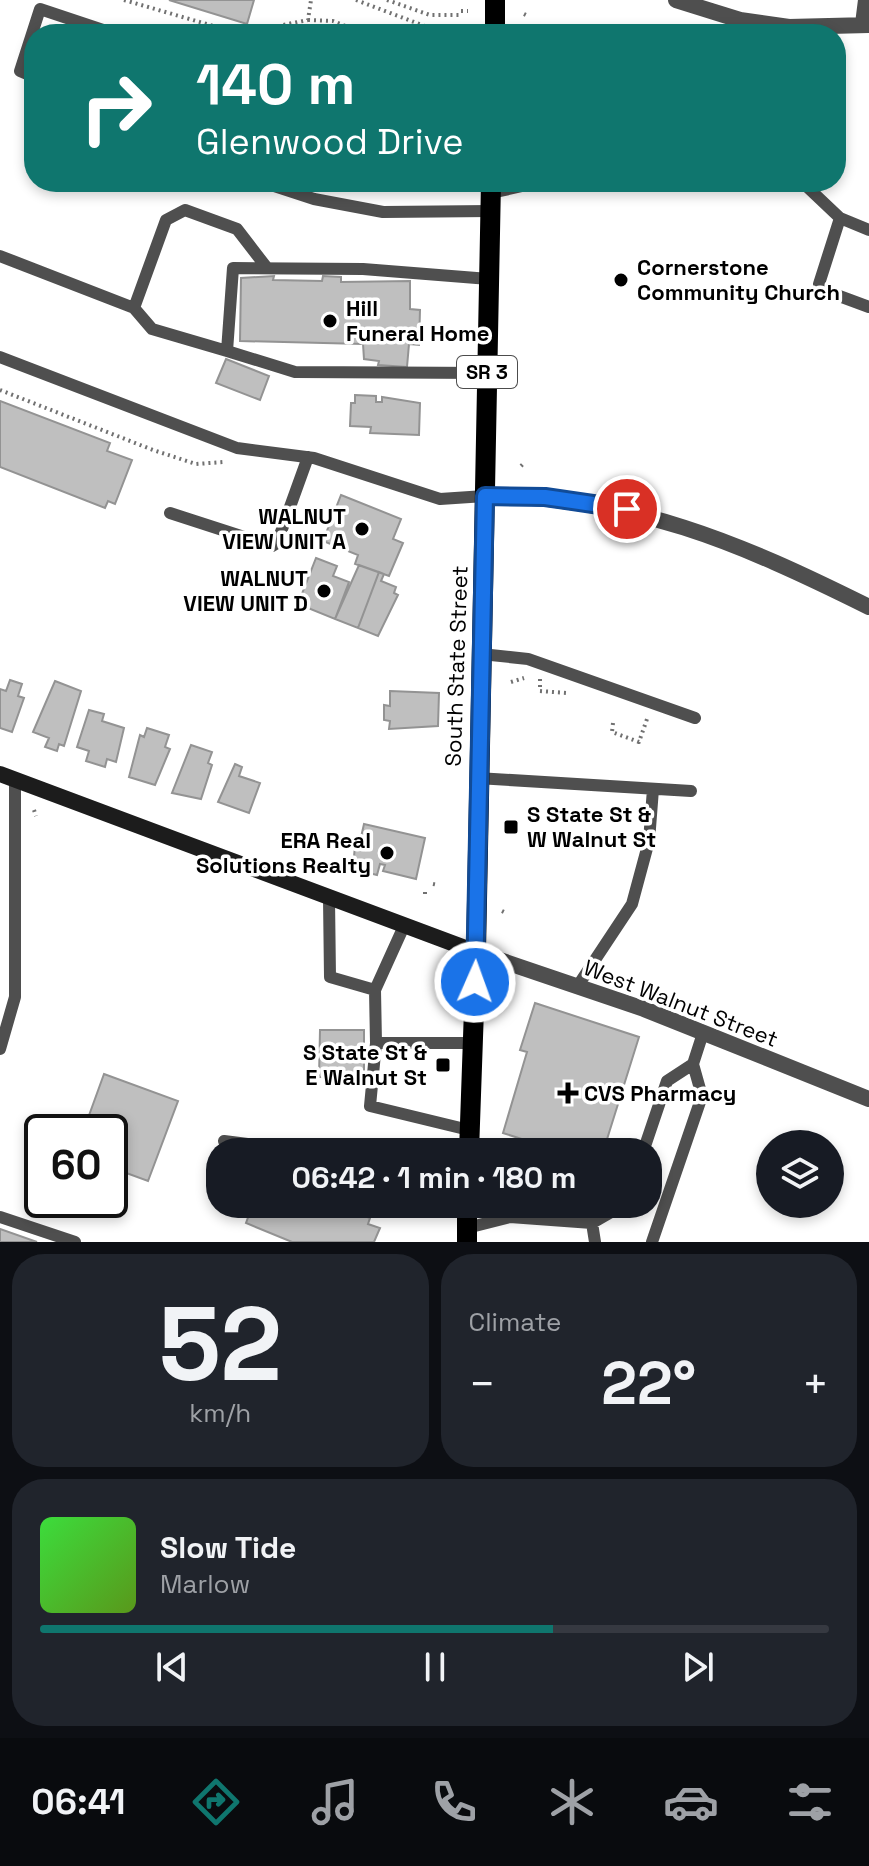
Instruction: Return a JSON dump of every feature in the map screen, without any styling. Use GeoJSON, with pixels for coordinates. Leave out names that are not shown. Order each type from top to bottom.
{"type":"FeatureCollection","features":[{"type":"Feature","properties":{"kind":"main road"},"geometry":{"type":"LineString","coordinates":[[495,0],[495,24]]}},
{"type":"Feature","properties":{"kind":"main road","name":"South State Street"},"geometry":{"type":"LineString","coordinates":[[469,1138],[476,952],[477,778],[491,195]]}},
{"type":"Feature","properties":{"kind":"main road"},"geometry":{"type":"LineString","coordinates":[[8,777],[476,952]]}},
{"type":"Feature","properties":{"kind":"street"},"geometry":{"type":"LineString","coordinates":[[676,0],[740,20],[768,24]]}},
{"type":"Feature","properties":{"kind":"street"},"geometry":{"type":"LineString","coordinates":[[846,26],[866,25],[866,0]]}},
{"type":"Feature","properties":{"kind":"street"},"geometry":{"type":"LineString","coordinates":[[485,496],[545,497],[627,509],[713,535],[869,607]]}},
{"type":"Feature","properties":{"kind":"street","name":"West Walnut Street"},"geometry":{"type":"LineString","coordinates":[[476,952],[703,1033],[869,1099]]}},
{"type":"Feature","properties":{"kind":"lane"},"geometry":{"type":"LineString","coordinates":[[35,24],[40,9],[85,24]]}},
{"type":"Feature","properties":{"kind":"lane"},"geometry":{"type":"LineString","coordinates":[[293,192],[383,212],[491,195]]}},
{"type":"Feature","properties":{"kind":"lane"},"geometry":{"type":"LineString","coordinates":[[813,192],[840,218],[869,230]]}},
{"type":"Feature","properties":{"kind":"lane"},"geometry":{"type":"LineString","coordinates":[[134,308],[166,220],[185,210],[237,229],[267,268]]}},
{"type":"Feature","properties":{"kind":"lane"},"geometry":{"type":"LineString","coordinates":[[840,218],[819,284],[823,290],[869,307]]}},
{"type":"Feature","properties":{"kind":"lane"},"geometry":{"type":"LineString","coordinates":[[0,256],[134,308],[152,329],[295,372],[487,373]]}},
{"type":"Feature","properties":{"kind":"lane"},"geometry":{"type":"LineString","coordinates":[[227,351],[233,268],[319,268],[489,279]]}},
{"type":"Feature","properties":{"kind":"lane"},"geometry":{"type":"LineString","coordinates":[[0,357],[237,448],[308,457],[440,499],[485,496]]}},
{"type":"Feature","properties":{"kind":"lane"},"geometry":{"type":"LineString","coordinates":[[170,513],[272,546],[277,543],[308,457]]}},
{"type":"Feature","properties":{"kind":"lane"},"geometry":{"type":"LineString","coordinates":[[481,654],[528,659],[695,718]]}},
{"type":"Feature","properties":{"kind":"lane"},"geometry":{"type":"LineString","coordinates":[[0,1049],[15,997],[8,777]]}},
{"type":"Feature","properties":{"kind":"lane"},"geometry":{"type":"LineString","coordinates":[[477,778],[691,791]]}},
{"type":"Feature","properties":{"kind":"lane"},"geometry":{"type":"LineString","coordinates":[[577,987],[632,904],[649,841],[653,789]]}},
{"type":"Feature","properties":{"kind":"lane"},"geometry":{"type":"LineString","coordinates":[[329,899],[330,977],[375,990]]}},
{"type":"Feature","properties":{"kind":"lane"},"geometry":{"type":"LineString","coordinates":[[404,926],[375,990],[376,1043],[370,1106],[469,1130]]}},
{"type":"Feature","properties":{"kind":"lane"},"geometry":{"type":"LineString","coordinates":[[652,1242],[702,1096],[693,1064],[703,1033]]}},
{"type":"Feature","properties":{"kind":"lane"},"geometry":{"type":"LineString","coordinates":[[376,1043],[472,1043]]}},
{"type":"Feature","properties":{"kind":"lane"},"geometry":{"type":"LineString","coordinates":[[648,1138],[667,1081],[693,1064]]}},
{"type":"Feature","properties":{"kind":"lane"},"geometry":{"type":"LineString","coordinates":[[0,1217],[75,1242]]}},
{"type":"Feature","properties":{"kind":"lane"},"geometry":{"type":"LineString","coordinates":[[467,1235],[510,1217],[592,1223],[601,1218]]}},
{"type":"Feature","properties":{"kind":"lane"},"geometry":{"type":"LineString","coordinates":[[592,1223],[595,1242]]}},
{"type":"Feature","properties":{"kind":"path"},"geometry":{"type":"LineString","coordinates":[[124,0],[203,24]]}},
{"type":"Feature","properties":{"kind":"path"},"geometry":{"type":"LineString","coordinates":[[308,20],[311,0]]}},
{"type":"Feature","properties":{"kind":"path"},"geometry":{"type":"LineString","coordinates":[[356,0],[419,24]]}},
{"type":"Feature","properties":{"kind":"path"},"geometry":{"type":"LineString","coordinates":[[387,0],[430,15],[463,12]]}},
{"type":"Feature","properties":{"kind":"path"},"geometry":{"type":"LineString","coordinates":[[288,24],[308,20],[340,24]]}},
{"type":"Feature","properties":{"kind":"path"},"geometry":{"type":"LineString","coordinates":[[0,390],[196,464],[227,462]]}},
{"type":"Feature","properties":{"kind":"path"},"geometry":{"type":"LineString","coordinates":[[511,682],[519,677],[550,680]]}},
{"type":"Feature","properties":{"kind":"path"},"geometry":{"type":"LineString","coordinates":[[540,679],[540,691],[570,691],[561,684]]}},
{"type":"Feature","properties":{"kind":"path"},"geometry":{"type":"LineString","coordinates":[[613,723],[612,732],[639,742],[648,717],[634,712]]}},
{"type":"Feature","properties":{"kind":"path"},"geometry":{"type":"LineString","coordinates":[[502,988],[509,994]]}},
{"type":"Feature","properties":{"kind":"building"},"geometry":{"type":"Polygon","coordinates":[[[169,0],[254,0],[247,24],[169,0]]]}},
{"type":"Feature","properties":{"kind":"building","name":"Hill Funeral Home"},"geometry":{"type":"Polygon","coordinates":[[[274,276],[273,280],[322,281],[323,276],[341,277],[341,282],[410,281],[410,309],[420,310],[419,345],[409,344],[407,367],[378,365],[379,361],[364,359],[363,344],[240,341],[241,278],[274,276]]]}},
{"type":"Feature","properties":{"kind":"building"},"geometry":{"type":"Polygon","coordinates":[[[226,359],[269,376],[260,400],[216,383],[226,359]]]}},
{"type":"Feature","properties":{"kind":"building"},"geometry":{"type":"Polygon","coordinates":[[[355,395],[376,396],[376,402],[382,402],[382,397],[420,403],[419,435],[370,433],[371,427],[350,426],[351,403],[355,403],[355,395]]]}},
{"type":"Feature","properties":{"kind":"building"},"geometry":{"type":"Polygon","coordinates":[[[0,401],[110,443],[107,451],[132,460],[115,504],[108,501],[105,508],[0,467],[0,401]]]}},
{"type":"Feature","properties":{"kind":"building","name":"WALNUT VIEW UNIT A"},"geometry":{"type":"Polygon","coordinates":[[[341,495],[401,519],[393,539],[403,543],[389,576],[355,564],[358,555],[323,541],[341,495]]]}},
{"type":"Feature","properties":{"kind":"building","name":"WALNUT VIEW UNIT D"},"geometry":{"type":"Polygon","coordinates":[[[316,558],[337,566],[333,576],[349,582],[335,619],[298,604],[316,558]]]}},
{"type":"Feature","properties":{"kind":"building"},"geometry":{"type":"Polygon","coordinates":[[[359,565],[379,572],[358,628],[335,619],[359,565]]]}},
{"type":"Feature","properties":{"kind":"building"},"geometry":{"type":"Polygon","coordinates":[[[379,572],[384,574],[381,581],[396,587],[394,593],[398,595],[378,636],[358,628],[379,572]]]}},
{"type":"Feature","properties":{"kind":"building"},"geometry":{"type":"Polygon","coordinates":[[[10,680],[22,684],[18,696],[24,698],[12,732],[0,728],[0,689],[6,691],[10,680]]]}},
{"type":"Feature","properties":{"kind":"building"},"geometry":{"type":"Polygon","coordinates":[[[55,681],[81,691],[64,746],[59,744],[57,751],[45,747],[49,738],[33,732],[55,681]]]}},
{"type":"Feature","properties":{"kind":"building"},"geometry":{"type":"Polygon","coordinates":[[[390,691],[439,693],[438,726],[389,729],[390,721],[384,720],[384,705],[390,706],[390,691]]]}},
{"type":"Feature","properties":{"kind":"building"},"geometry":{"type":"Polygon","coordinates":[[[89,710],[104,714],[102,721],[124,728],[116,762],[107,759],[105,767],[86,761],[89,751],[77,747],[89,710]]]}},
{"type":"Feature","properties":{"kind":"building"},"geometry":{"type":"Polygon","coordinates":[[[147,728],[169,735],[165,747],[170,749],[155,785],[129,777],[140,735],[144,737],[147,728]]]}},
{"type":"Feature","properties":{"kind":"building"},"geometry":{"type":"Polygon","coordinates":[[[191,745],[212,752],[208,763],[212,765],[201,799],[172,793],[191,745]]]}},
{"type":"Feature","properties":{"kind":"building"},"geometry":{"type":"Polygon","coordinates":[[[235,764],[242,767],[239,776],[260,783],[249,813],[218,802],[235,764]]]}},
{"type":"Feature","properties":{"kind":"building","name":"ERA Real Solutions Realty"},"geometry":{"type":"Polygon","coordinates":[[[364,824],[425,838],[416,879],[383,871],[385,865],[380,864],[377,875],[353,869],[355,845],[359,846],[364,824]]]}},
{"type":"Feature","properties":{"kind":"building","name":"CVS Pharmacy"},"geometry":{"type":"Polygon","coordinates":[[[535,1003],[639,1037],[607,1138],[519,1138],[503,1133],[527,1052],[520,1050],[535,1003]]]}},
{"type":"Feature","properties":{"kind":"building"},"geometry":{"type":"Polygon","coordinates":[[[320,1030],[364,1030],[364,1078],[319,1077],[320,1030]]]}},
{"type":"Feature","properties":{"kind":"building"},"geometry":{"type":"Polygon","coordinates":[[[104,1074],[178,1101],[148,1181],[128,1174],[128,1114],[90,1114],[104,1074]]]}},
{"type":"Feature","properties":{"kind":"building"},"geometry":{"type":"Polygon","coordinates":[[[248,1218],[370,1218],[368,1224],[380,1228],[374,1242],[292,1242],[246,1223],[248,1218]]]}},
{"type":"Feature","properties":{"kind":"building"},"geometry":{"type":"Polygon","coordinates":[[[0,1229],[37,1242],[0,1242],[0,1229]]]}},
{"type":"Feature","properties":{"kind":"place","name":"Cornerstone Community Church"},"geometry":{"type":"Point","coordinates":[621,280]}},
{"type":"Feature","properties":{"kind":"place","name":"Hill Funeral Home"},"geometry":{"type":"Point","coordinates":[330,321]}},
{"type":"Feature","properties":{"kind":"place","name":"WALNUT VIEW UNIT A"},"geometry":{"type":"Point","coordinates":[362,529]}},
{"type":"Feature","properties":{"kind":"place","name":"WALNUT VIEW UNIT D"},"geometry":{"type":"Point","coordinates":[324,591]}},
{"type":"Feature","properties":{"kind":"place","name":"S State St & W Walnut St"},"geometry":{"type":"Point","coordinates":[511,827]}},
{"type":"Feature","properties":{"kind":"place","name":"ERA Real Solutions Realty"},"geometry":{"type":"Point","coordinates":[387,853]}},
{"type":"Feature","properties":{"kind":"place","name":"S State St & E Walnut St"},"geometry":{"type":"Point","coordinates":[443,1065]}},
{"type":"Feature","properties":{"kind":"place","name":"CVS Pharmacy"},"geometry":{"type":"Point","coordinates":[568,1093]}},
{"type":"Feature","properties":{"kind":"route"},"geometry":{"type":"LineString","coordinates":[[475,982],[485,496],[545,497],[627,509]]}}]}
